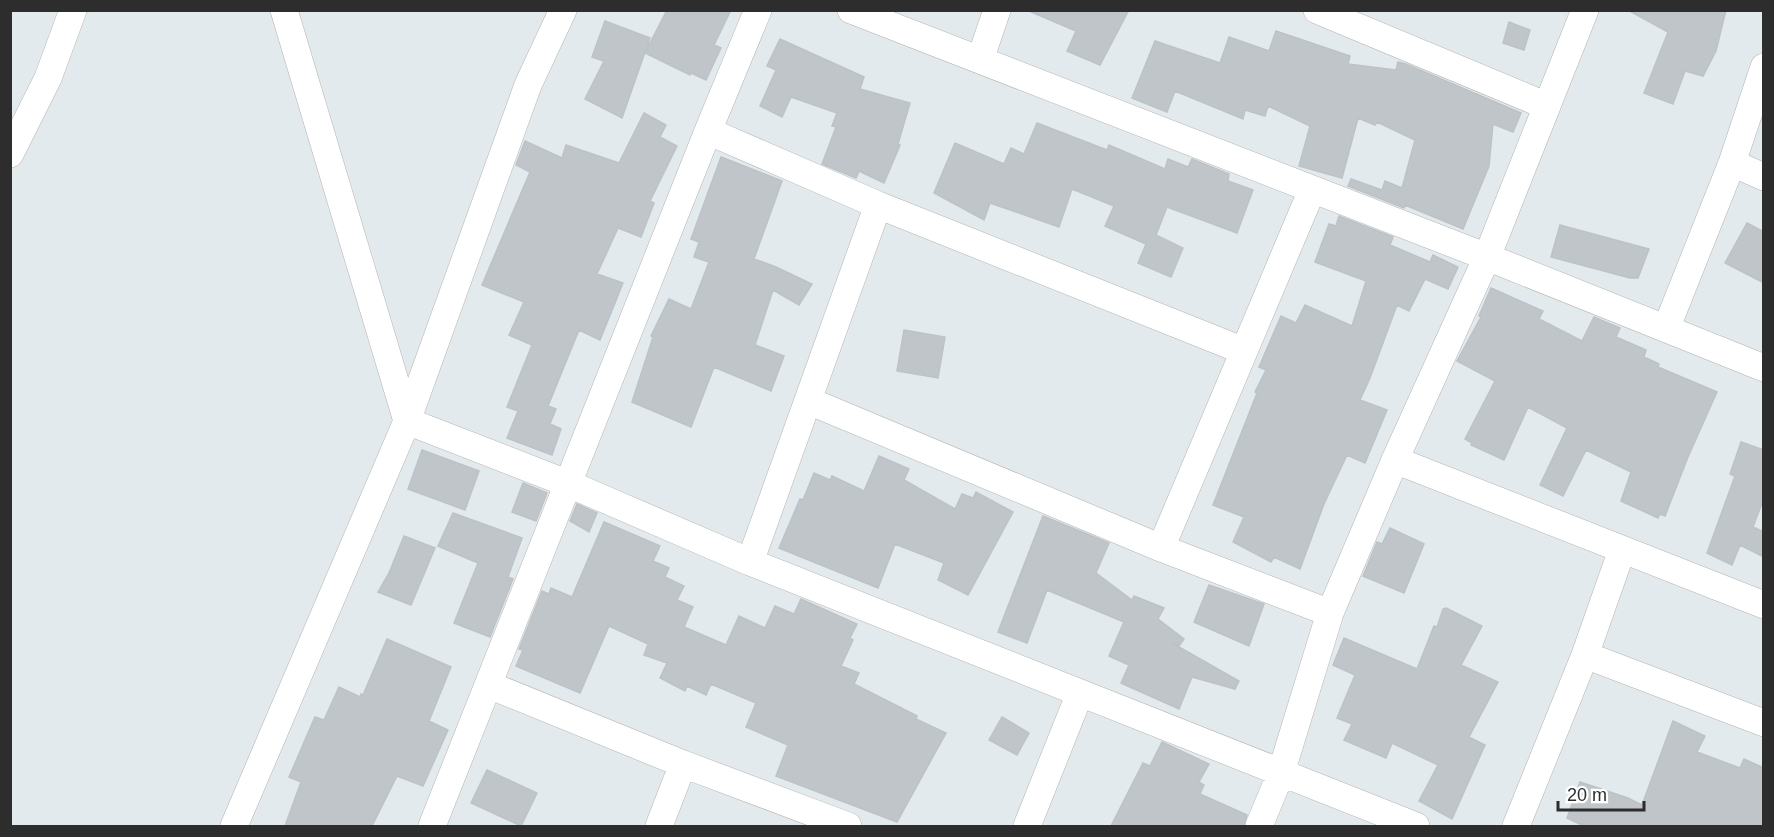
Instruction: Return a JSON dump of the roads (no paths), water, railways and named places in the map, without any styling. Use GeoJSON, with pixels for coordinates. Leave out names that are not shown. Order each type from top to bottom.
{"type":"FeatureCollection","features":[{"type":"Feature","properties":{"kind":"street"},"geometry":{"type":"LineString","coordinates":[[10,154],[48,78],[73,10]]}},
{"type":"Feature","properties":{"kind":"street"},"geometry":{"type":"LineString","coordinates":[[284,10],[407,421]]}},
{"type":"Feature","properties":{"kind":"street"},"geometry":{"type":"LineString","coordinates":[[234,826],[407,421],[528,85],[564,10]]}},
{"type":"Feature","properties":{"kind":"street"},"geometry":{"type":"LineString","coordinates":[[432,826],[758,10]]}},
{"type":"Feature","properties":{"kind":"street"},"geometry":{"type":"LineString","coordinates":[[852,10],[1487,257],[1764,368]]}},
{"type":"Feature","properties":{"kind":"street"},"geometry":{"type":"LineString","coordinates":[[980,60],[997,10]]}},
{"type":"Feature","properties":{"kind":"street"},"geometry":{"type":"LineString","coordinates":[[1317,10],[1360,19],[1547,106]]}},
{"type":"Feature","properties":{"kind":"street"},"geometry":{"type":"LineString","coordinates":[[1259,826],[1281,773],[1330,613],[1395,460],[1487,257],[1585,10]]}},
{"type":"Feature","properties":{"kind":"street"},"geometry":{"type":"LineString","coordinates":[[1666,329],[1732,163],[1764,67]]}},
{"type":"Feature","properties":{"kind":"street"},"geometry":{"type":"LineString","coordinates":[[708,131],[878,205],[1244,351]]}},
{"type":"Feature","properties":{"kind":"street"},"geometry":{"type":"LineString","coordinates":[[1732,163],[1764,177]]}},
{"type":"Feature","properties":{"kind":"street"},"geometry":{"type":"LineString","coordinates":[[1161,548],[1312,190]]}},
{"type":"Feature","properties":{"kind":"street"},"geometry":{"type":"LineString","coordinates":[[750,562],[878,205]]}},
{"type":"Feature","properties":{"kind":"street"},"geometry":{"type":"LineString","coordinates":[[809,401],[1161,548],[1330,613]]}},
{"type":"Feature","properties":{"kind":"street"},"geometry":{"type":"LineString","coordinates":[[407,421],[569,484],[750,562],[1416,826]]}},
{"type":"Feature","properties":{"kind":"street"},"geometry":{"type":"LineString","coordinates":[[1395,460],[1764,605]]}},
{"type":"Feature","properties":{"kind":"street"},"geometry":{"type":"LineString","coordinates":[[1516,826],[1585,655],[1622,550]]}},
{"type":"Feature","properties":{"kind":"street"},"geometry":{"type":"LineString","coordinates":[[1585,655],[1764,723]]}},
{"type":"Feature","properties":{"kind":"street"},"geometry":{"type":"LineString","coordinates":[[489,685],[683,764],[848,826]]}},
{"type":"Feature","properties":{"kind":"street"},"geometry":{"type":"LineString","coordinates":[[1027,826],[1080,693]]}},
{"type":"Feature","properties":{"kind":"street"},"geometry":{"type":"LineString","coordinates":[[659,826],[683,764]]}}]}
